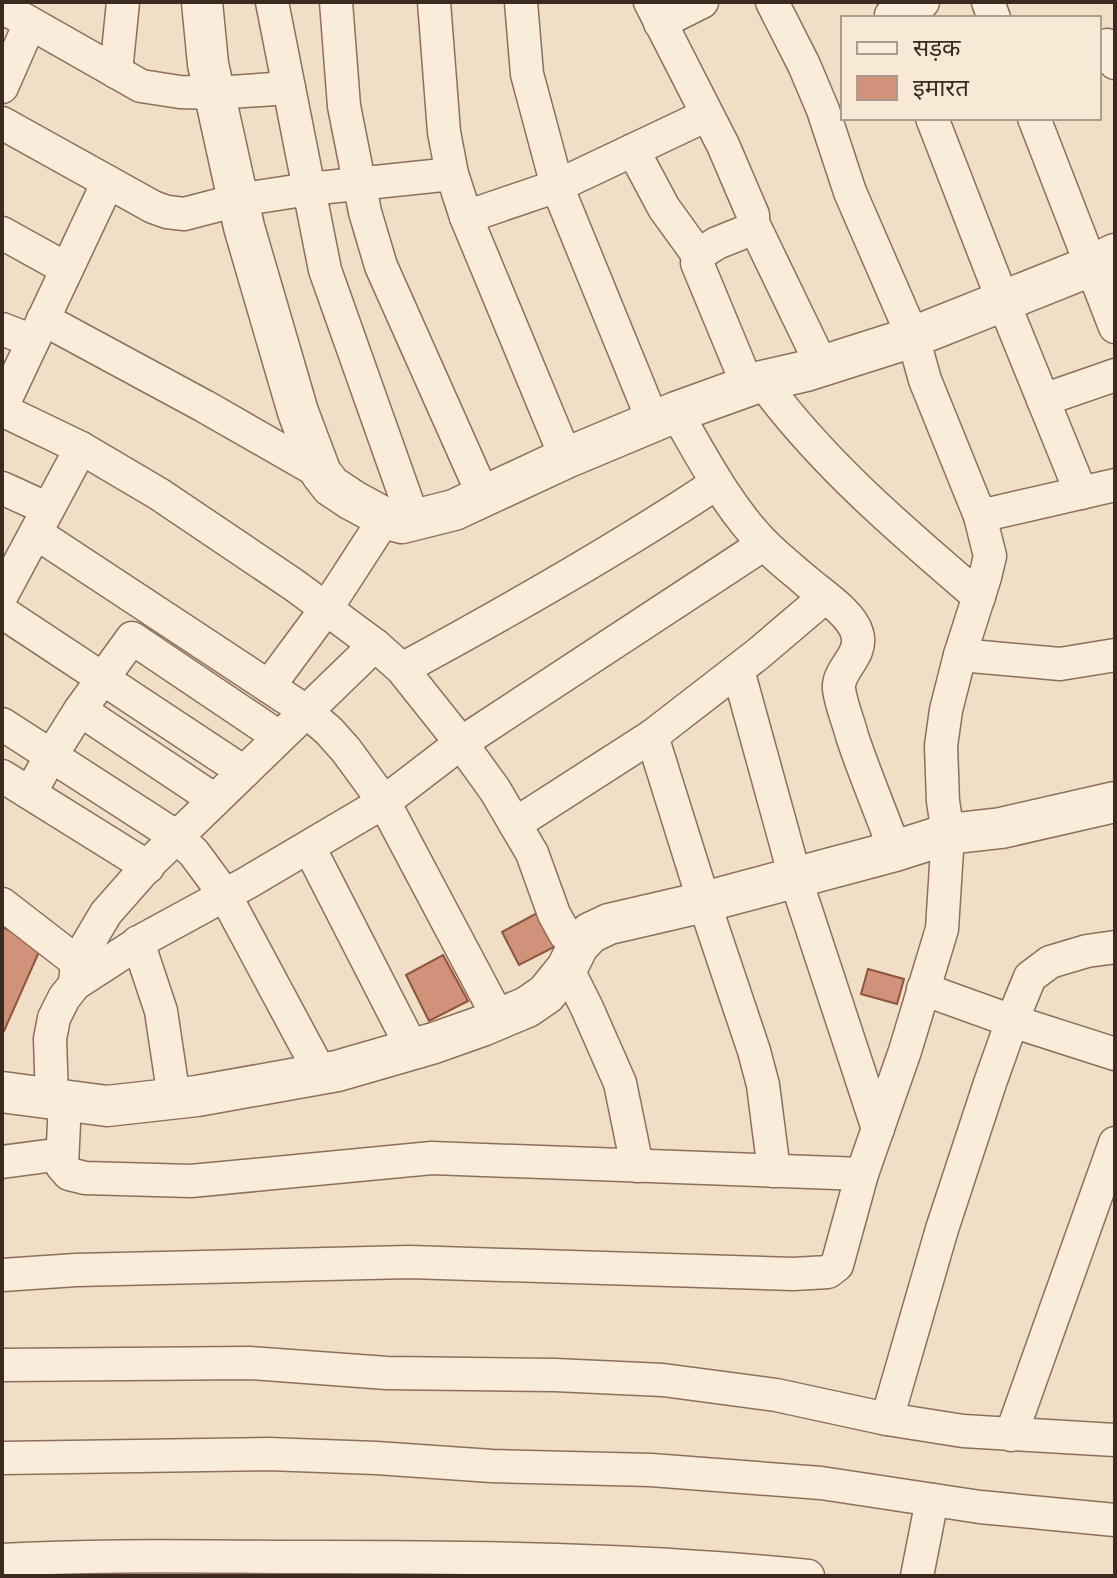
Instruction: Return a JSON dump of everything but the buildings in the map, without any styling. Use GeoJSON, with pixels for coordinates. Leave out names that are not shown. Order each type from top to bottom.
{"type":"FeatureCollection","features":[{"type":"Feature","properties":{"kind":"street"},"geometry":{"type":"LineString","coordinates":[[116,72],[123,2]]}},
{"type":"Feature","properties":{"kind":"street"},"geometry":{"type":"LineString","coordinates":[[202,2],[208,64],[244,227],[285,368],[321,473],[331,486],[399,519],[454,510],[665,416],[755,383],[822,366],[913,337],[1103,260]]}},
{"type":"Feature","properties":{"kind":"street"},"geometry":{"type":"LineString","coordinates":[[272,2],[325,270],[399,519]]}},
{"type":"Feature","properties":{"kind":"street"},"geometry":{"type":"LineString","coordinates":[[336,2],[344,106],[365,212],[381,266],[484,497]]}},
{"type":"Feature","properties":{"kind":"street"},"geometry":{"type":"LineString","coordinates":[[434,2],[444,132],[452,174],[466,217],[566,458]]}},
{"type":"Feature","properties":{"kind":"street"},"geometry":{"type":"LineString","coordinates":[[521,2],[527,74],[557,186],[665,416],[764,544],[849,619],[857,633],[854,659],[844,670],[838,684],[861,761],[895,851]]}},
{"type":"Feature","properties":{"kind":"street"},"geometry":{"type":"LineString","coordinates":[[702,2],[655,13],[723,145],[748,201],[753,223],[822,366]]}},
{"type":"Feature","properties":{"kind":"street"},"geometry":{"type":"LineString","coordinates":[[2,1275],[76,1270],[409,1262],[793,1274],[828,1272],[837,1265],[862,1174],[905,1051],[942,929],[948,834],[941,746],[946,710],[960,655],[990,556],[980,516],[929,392],[913,337],[850,192],[823,110],[772,2]]}},
{"type":"Feature","properties":{"kind":"street"},"geometry":{"type":"LineString","coordinates":[[890,12],[923,2]]}},
{"type":"Feature","properties":{"kind":"street"},"geometry":{"type":"LineString","coordinates":[[2,7],[141,86],[215,93],[343,91]]}},
{"type":"Feature","properties":{"kind":"street"},"geometry":{"type":"LineString","coordinates":[[2,87],[30,23]]}},
{"type":"Feature","properties":{"kind":"street"},"geometry":{"type":"LineString","coordinates":[[466,217],[557,186],[707,115]]}},
{"type":"Feature","properties":{"kind":"street"},"geometry":{"type":"LineString","coordinates":[[933,120],[1081,493]]}},
{"type":"Feature","properties":{"kind":"street"},"geometry":{"type":"LineString","coordinates":[[1035,120],[1103,260],[1115,327]]}},
{"type":"Feature","properties":{"kind":"street"},"geometry":{"type":"LineString","coordinates":[[2,123],[153,207],[184,214],[238,200],[309,189],[452,174]]}},
{"type":"Feature","properties":{"kind":"street"},"geometry":{"type":"LineString","coordinates":[[633,150],[664,208],[698,255],[699,271],[755,383],[840,471],[979,597]]}},
{"type":"Feature","properties":{"kind":"street"},"geometry":{"type":"LineString","coordinates":[[108,182],[2,408],[81,448],[159,494],[294,585],[402,669],[495,790],[532,853],[554,914],[565,934],[587,1008],[620,1083],[637,1166]]}},
{"type":"Feature","properties":{"kind":"street"},"geometry":{"type":"LineString","coordinates":[[698,255],[717,243],[747,231],[753,223]]}},
{"type":"Feature","properties":{"kind":"street"},"geometry":{"type":"LineString","coordinates":[[2,233],[67,269]]}},
{"type":"Feature","properties":{"kind":"street"},"geometry":{"type":"LineString","coordinates":[[2,329],[38,330],[204,406],[321,473]]}},
{"type":"Feature","properties":{"kind":"street"},"geometry":{"type":"LineString","coordinates":[[1043,400],[1115,375]]}},
{"type":"Feature","properties":{"kind":"street"},"geometry":{"type":"LineString","coordinates":[[5,583],[81,448]]}},
{"type":"Feature","properties":{"kind":"street"},"geometry":{"type":"LineString","coordinates":[[402,669],[535,596],[717,483]]}},
{"type":"Feature","properties":{"kind":"street"},"geometry":{"type":"LineString","coordinates":[[980,516],[1115,485]]}},
{"type":"Feature","properties":{"kind":"street"},"geometry":{"type":"LineString","coordinates":[[2,488],[42,521],[306,711],[329,731],[384,802],[499,1019]]}},
{"type":"Feature","properties":{"kind":"street"},"geometry":{"type":"LineString","coordinates":[[269,686],[399,519]]}},
{"type":"Feature","properties":{"kind":"street"},"geometry":{"type":"LineString","coordinates":[[76,973],[225,895],[384,802],[461,743],[764,544]]}},
{"type":"Feature","properties":{"kind":"street"},"geometry":{"type":"LineString","coordinates":[[515,824],[652,736],[738,670],[825,597]]}},
{"type":"Feature","properties":{"kind":"street"},"geometry":{"type":"LineString","coordinates":[[2,612],[244,772]]}},
{"type":"Feature","properties":{"kind":"street"},"geometry":{"type":"LineString","coordinates":[[30,793],[80,710],[132,638],[279,737]]}},
{"type":"Feature","properties":{"kind":"street"},"geometry":{"type":"LineString","coordinates":[[375,645],[177,837],[106,913],[54,1018],[50,1039],[59,1100],[62,1166],[69,1174],[85,1178],[191,1181],[432,1158],[862,1174]]}},
{"type":"Feature","properties":{"kind":"street"},"geometry":{"type":"LineString","coordinates":[[960,655],[1060,664],[1115,655]]}},
{"type":"Feature","properties":{"kind":"street"},"geometry":{"type":"LineString","coordinates":[[738,670],[795,877],[878,1129]]}},
{"type":"Feature","properties":{"kind":"street"},"geometry":{"type":"LineString","coordinates":[[80,710],[215,800]]}},
{"type":"Feature","properties":{"kind":"street"},"geometry":{"type":"LineString","coordinates":[[2,724],[177,837],[194,853],[225,895],[321,1074]]}},
{"type":"Feature","properties":{"kind":"street"},"geometry":{"type":"LineString","coordinates":[[652,736],[754,1051],[763,1085],[774,1171]]}},
{"type":"Feature","properties":{"kind":"street"},"geometry":{"type":"LineString","coordinates":[[2,776],[148,867]]}},
{"type":"Feature","properties":{"kind":"street"},"geometry":{"type":"LineString","coordinates":[[2,1092],[107,1106],[321,1074],[413,1050],[527,1007],[546,994],[590,933],[609,924],[704,902],[948,834],[1001,828],[1115,802]]}},
{"type":"Feature","properties":{"kind":"street"},"geometry":{"type":"LineString","coordinates":[[309,847],[413,1050]]}},
{"type":"Feature","properties":{"kind":"street"},"geometry":{"type":"LineString","coordinates":[[2,904],[76,973]]}},
{"type":"Feature","properties":{"kind":"street"},"geometry":{"type":"LineString","coordinates":[[138,942],[161,1011],[174,1098]]}},
{"type":"Feature","properties":{"kind":"street"},"geometry":{"type":"LineString","coordinates":[[887,1419],[942,1229],[1012,1021],[1030,977],[1050,962],[1115,947]]}},
{"type":"Feature","properties":{"kind":"street"},"geometry":{"type":"LineString","coordinates":[[923,989],[1115,1054]]}},
{"type":"Feature","properties":{"kind":"street"},"geometry":{"type":"LineString","coordinates":[[1011,1435],[1115,1143]]}},
{"type":"Feature","properties":{"kind":"street"},"geometry":{"type":"LineString","coordinates":[[2,1162],[62,1154]]}},
{"type":"Feature","properties":{"kind":"street"},"geometry":{"type":"LineString","coordinates":[[2,1365],[250,1363],[387,1373],[663,1380],[776,1395],[887,1419],[963,1431],[1011,1435],[1113,1432]]}},
{"type":"Feature","properties":{"kind":"street"},"geometry":{"type":"LineString","coordinates":[[2,1458],[268,1454],[492,1466],[651,1470],[821,1483],[980,1507],[1115,1520]]}},
{"type":"Feature","properties":{"kind":"street"},"geometry":{"type":"LineString","coordinates":[[917,1576],[932,1500]]}},
{"type":"Feature","properties":{"kind":"street"},"geometry":{"type":"LineString","coordinates":[[2,1560],[44,1558],[232,1566],[434,1557],[621,1562],[788,1575]]}}]}
